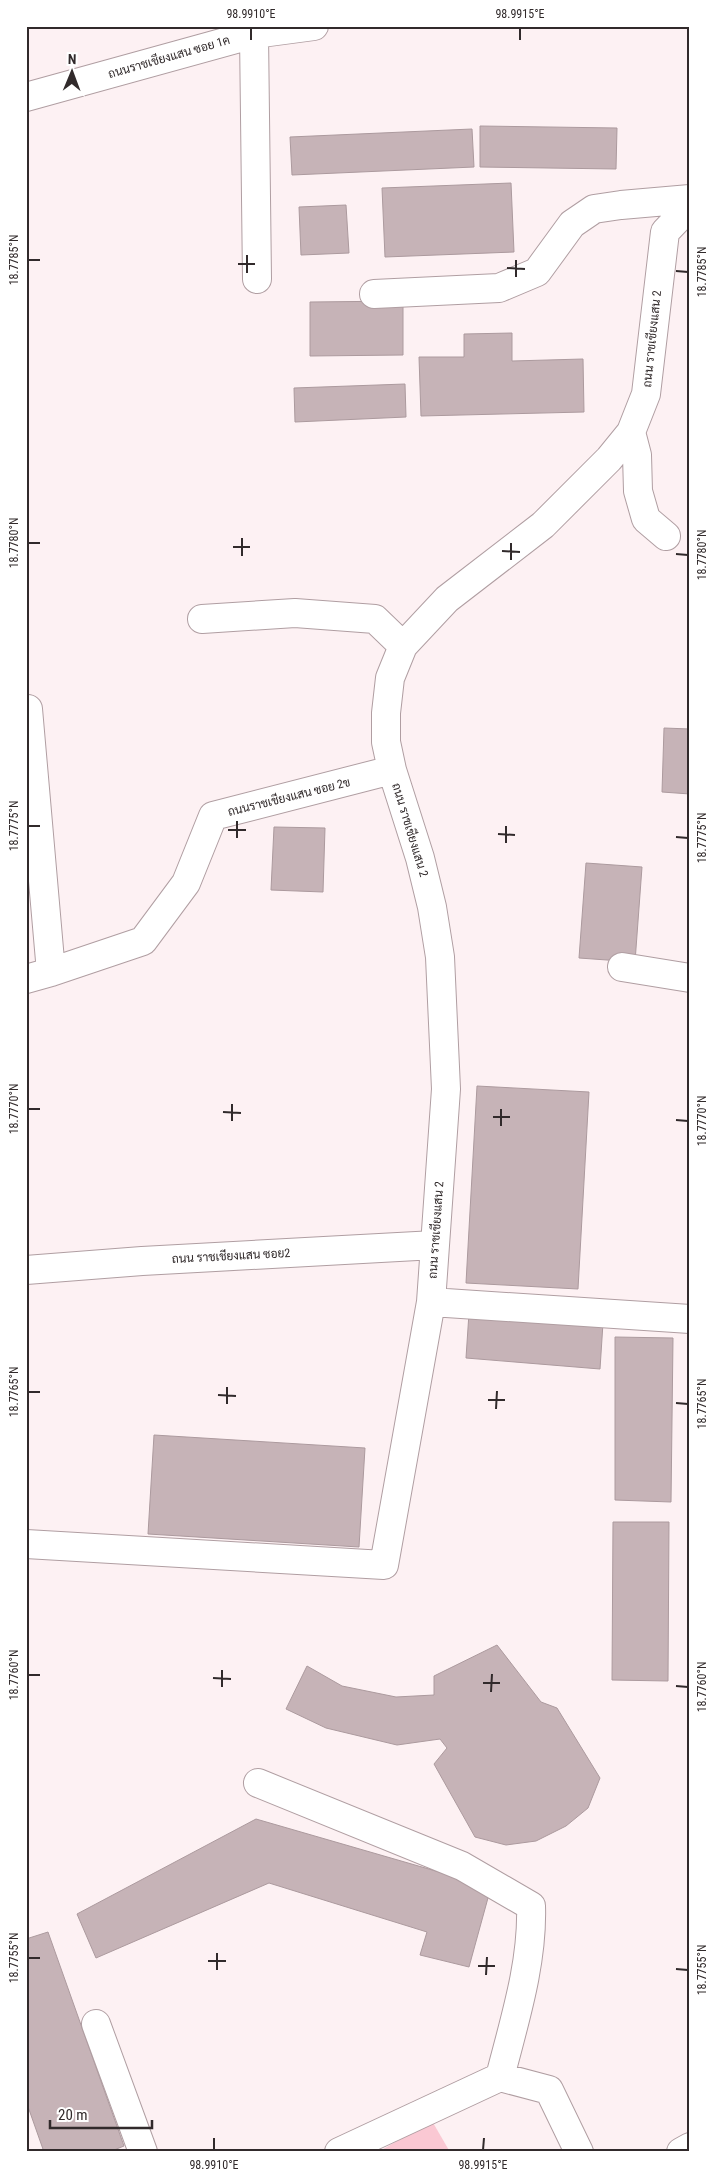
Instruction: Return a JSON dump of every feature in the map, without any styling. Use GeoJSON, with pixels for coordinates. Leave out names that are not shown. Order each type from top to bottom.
{"type":"FeatureCollection","features":[{"type":"Feature","properties":{"kind":"street","name":"ถนนราชเชียงแสน ซอย 1ค"},"geometry":{"type":"LineString","coordinates":[[26,97],[254,34],[314,26]]}},
{"type":"Feature","properties":{"kind":"street"},"geometry":{"type":"LineString","coordinates":[[254,34],[257,279]]}},
{"type":"Feature","properties":{"kind":"street"},"geometry":{"type":"LineString","coordinates":[[374,294],[498,288],[537,272],[572,224],[594,209],[690,199]]}},
{"type":"Feature","properties":{"kind":"street","name":"ถนน ราชเชียงแสน 2"},"geometry":{"type":"LineString","coordinates":[[26,1544],[384,1565],[431,1302],[446,1089],[440,957],[432,907],[420,858],[392,770],[386,742],[386,713],[390,678],[403,646],[447,598],[543,525],[609,459],[631,432],[646,394],[664,232],[690,206]]}},
{"type":"Feature","properties":{"kind":"street"},"geometry":{"type":"LineString","coordinates":[[631,432],[637,455],[638,491],[646,519],[666,536]]}},
{"type":"Feature","properties":{"kind":"street"},"geometry":{"type":"LineString","coordinates":[[202,619],[295,613],[375,619],[403,646]]}},
{"type":"Feature","properties":{"kind":"street"},"geometry":{"type":"LineString","coordinates":[[28,710],[39,976]]}},
{"type":"Feature","properties":{"kind":"street","name":"ถนนราชเชียงแสน ซอย 2ข"},"geometry":{"type":"LineString","coordinates":[[39,976],[143,941],[186,883],[213,816],[392,770]]}},
{"type":"Feature","properties":{"kind":"street"},"geometry":{"type":"LineString","coordinates":[[622,967],[690,978]]}},
{"type":"Feature","properties":{"kind":"street","name":"ถนน ราชเชียงแสน ซอย2"},"geometry":{"type":"LineString","coordinates":[[26,1270],[142,1261],[436,1245]]}},
{"type":"Feature","properties":{"kind":"street"},"geometry":{"type":"LineString","coordinates":[[431,1302],[690,1319]]}},
{"type":"Feature","properties":{"kind":"street"},"geometry":{"type":"LineString","coordinates":[[258,1783],[462,1866],[531,1906],[532,1932],[516,2015],[500,2077]]}},
{"type":"Feature","properties":{"kind":"street"},"geometry":{"type":"LineString","coordinates":[[96,2024],[143,2152]]}},
{"type":"Feature","properties":{"kind":"street"},"geometry":{"type":"LineString","coordinates":[[339,2152],[500,2077],[549,2090],[579,2152]]}},
{"type":"Feature","properties":{"kind":"street"},"geometry":{"type":"LineString","coordinates":[[681,2152],[690,2147]]}},
{"type":"Feature","properties":{"kind":"shaded area"},"geometry":{"type":"Polygon","coordinates":[[[432,2121],[450,2152],[378,2152],[432,2121]]]}},
{"type":"Feature","properties":{"kind":"building"},"geometry":{"type":"Polygon","coordinates":[[[480,126],[617,128],[616,169],[480,167],[480,126]]]}},
{"type":"Feature","properties":{"kind":"building"},"geometry":{"type":"Polygon","coordinates":[[[472,129],[474,167],[292,175],[290,137],[472,129]]]}},
{"type":"Feature","properties":{"kind":"building"},"geometry":{"type":"Polygon","coordinates":[[[511,183],[514,252],[385,257],[382,188],[511,183]]]}},
{"type":"Feature","properties":{"kind":"building"},"geometry":{"type":"Polygon","coordinates":[[[346,205],[349,253],[301,255],[299,207],[346,205]]]}},
{"type":"Feature","properties":{"kind":"building"},"geometry":{"type":"Polygon","coordinates":[[[403,301],[403,355],[310,356],[310,302],[403,301]]]}},
{"type":"Feature","properties":{"kind":"building"},"geometry":{"type":"Polygon","coordinates":[[[512,333],[512,361],[583,359],[584,412],[421,416],[419,357],[464,357],[464,334],[512,333]]]}},
{"type":"Feature","properties":{"kind":"building"},"geometry":{"type":"Polygon","coordinates":[[[405,384],[406,417],[295,422],[294,388],[405,384]]]}},
{"type":"Feature","properties":{"kind":"building"},"geometry":{"type":"Polygon","coordinates":[[[664,728],[690,729],[690,794],[662,792],[664,728]]]}},
{"type":"Feature","properties":{"kind":"building"},"geometry":{"type":"Polygon","coordinates":[[[274,827],[325,828],[323,892],[271,890],[274,827]]]}},
{"type":"Feature","properties":{"kind":"building"},"geometry":{"type":"Polygon","coordinates":[[[586,863],[642,867],[635,962],[579,958],[586,863]]]}},
{"type":"Feature","properties":{"kind":"building"},"geometry":{"type":"Polygon","coordinates":[[[477,1086],[589,1092],[578,1289],[466,1283],[477,1086]]]}},
{"type":"Feature","properties":{"kind":"building"},"geometry":{"type":"Polygon","coordinates":[[[469,1313],[603,1323],[600,1369],[466,1358],[469,1313]]]}},
{"type":"Feature","properties":{"kind":"building"},"geometry":{"type":"Polygon","coordinates":[[[615,1337],[673,1338],[671,1502],[615,1500],[615,1337]]]}},
{"type":"Feature","properties":{"kind":"building"},"geometry":{"type":"Polygon","coordinates":[[[154,1435],[365,1448],[359,1547],[148,1534],[154,1435]]]}},
{"type":"Feature","properties":{"kind":"building"},"geometry":{"type":"Polygon","coordinates":[[[613,1522],[669,1522],[668,1681],[612,1680],[613,1522]]]}},
{"type":"Feature","properties":{"kind":"building"},"geometry":{"type":"Polygon","coordinates":[[[497,1645],[541,1702],[557,1708],[600,1778],[588,1808],[566,1826],[536,1841],[506,1845],[475,1837],[434,1764],[447,1748],[440,1739],[397,1745],[326,1728],[286,1709],[307,1666],[342,1686],[396,1697],[434,1695],[434,1676],[497,1645]]]}},
{"type":"Feature","properties":{"kind":"building"},"geometry":{"type":"Polygon","coordinates":[[[256,1819],[491,1887],[469,1967],[420,1955],[427,1932],[269,1883],[96,1958],[77,1914],[256,1819]]]}},
{"type":"Feature","properties":{"kind":"building"},"geometry":{"type":"Polygon","coordinates":[[[48,1932],[124,2146],[109,2152],[44,2152],[26,2101],[26,1939],[48,1932]]]}}]}
